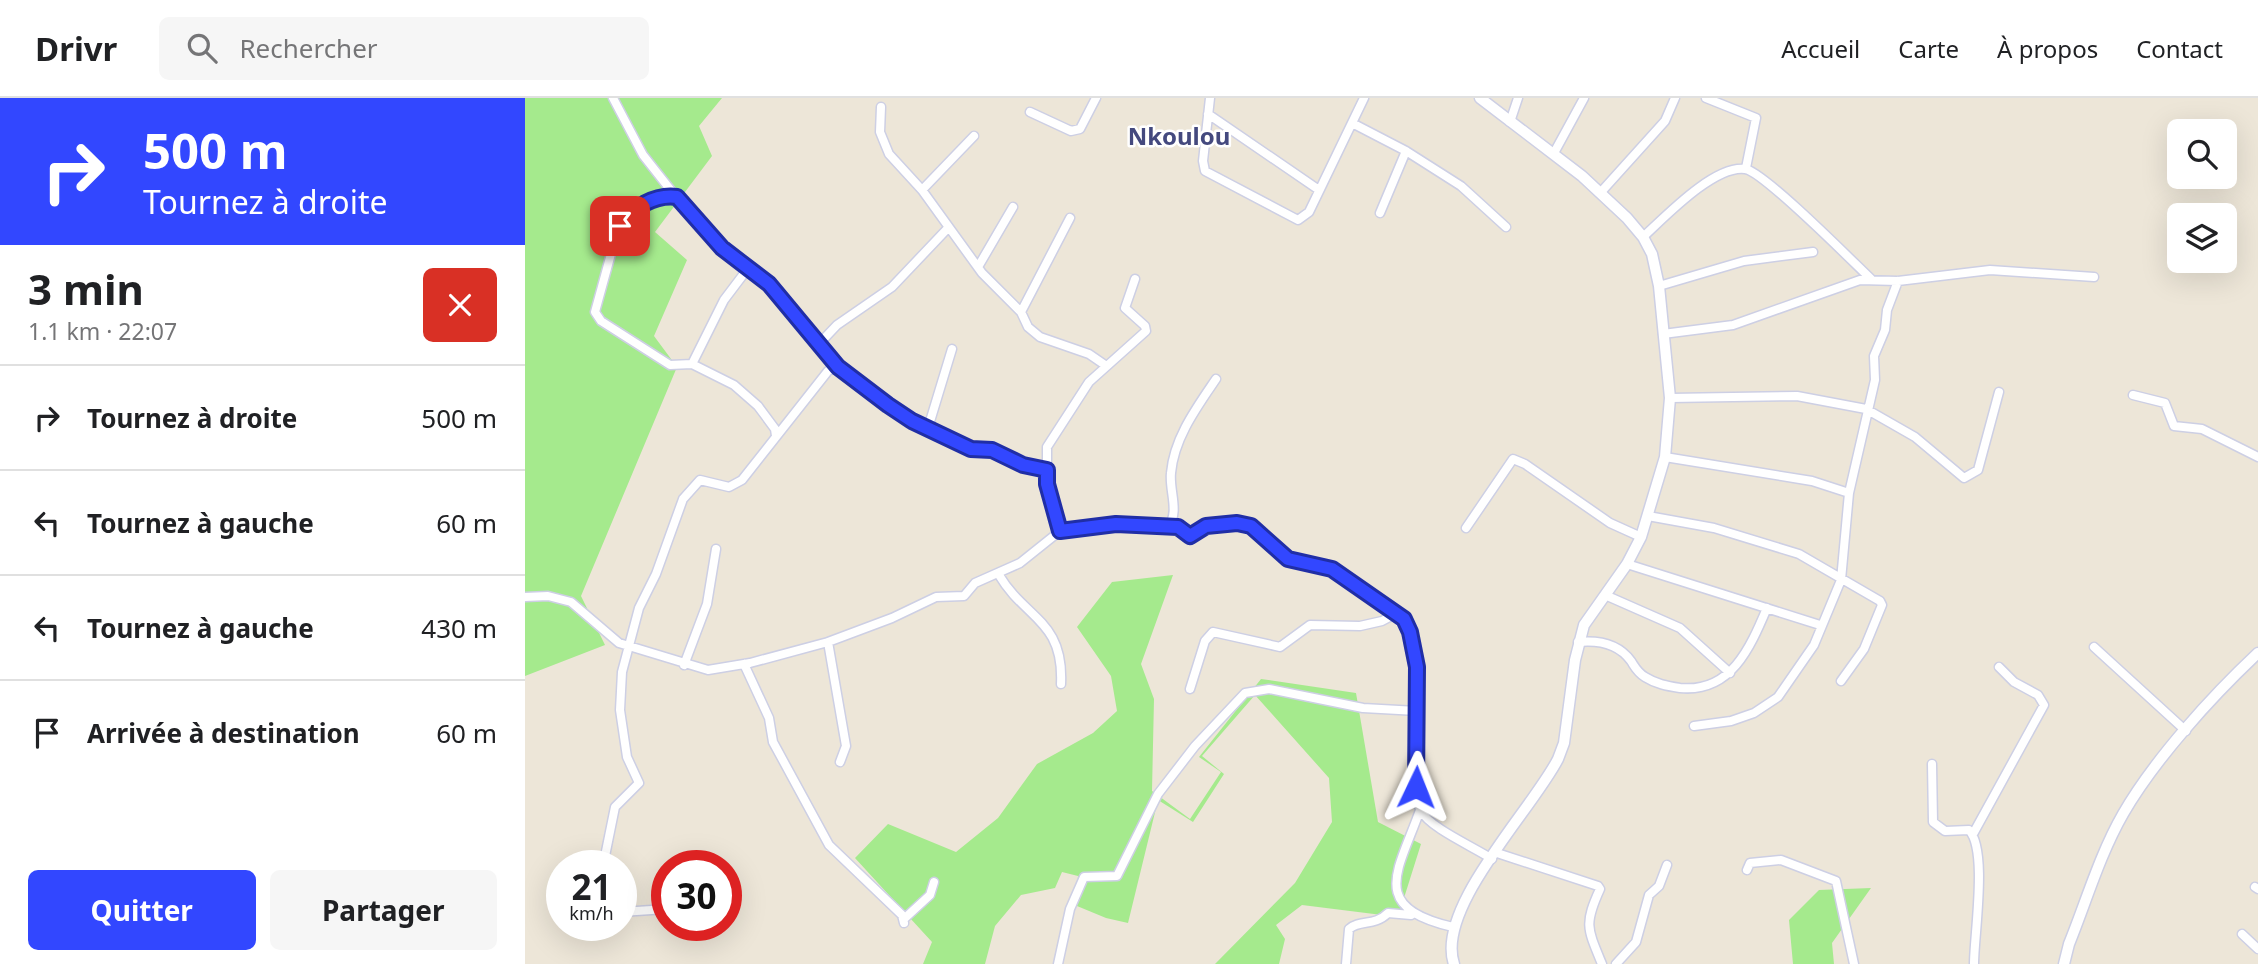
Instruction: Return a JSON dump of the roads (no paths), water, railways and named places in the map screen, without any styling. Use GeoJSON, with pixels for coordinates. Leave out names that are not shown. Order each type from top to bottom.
{"type":"FeatureCollection","features":[{"type":"Feature","properties":{"kind":"street"},"geometry":{"type":"LineString","coordinates":[[614,98],[643,155],[707,234],[769,284],[838,367],[888,405],[928,428],[971,449],[992,450],[1023,465],[1047,470]]}},
{"type":"Feature","properties":{"kind":"street"},"geometry":{"type":"LineString","coordinates":[[1030,112],[1071,131],[1080,129],[1097,98]]}},
{"type":"Feature","properties":{"kind":"street"},"geometry":{"type":"LineString","coordinates":[[1210,98],[1203,161],[1209,176],[1298,220],[1309,212],[1364,98]]}},
{"type":"Feature","properties":{"kind":"street"},"geometry":{"type":"LineString","coordinates":[[1454,964],[1453,927],[1466,895],[1558,759],[1564,743],[1578,642],[1584,625],[1627,564],[1641,537],[1665,457],[1670,398],[1659,286],[1653,254],[1643,237],[1601,192],[1480,98]]}},
{"type":"Feature","properties":{"kind":"street"},"geometry":{"type":"LineString","coordinates":[[1510,122],[1518,98]]}},
{"type":"Feature","properties":{"kind":"street"},"geometry":{"type":"LineString","coordinates":[[1554,153],[1584,98]]}},
{"type":"Feature","properties":{"kind":"street"},"geometry":{"type":"LineString","coordinates":[[1601,192],[1665,121],[1675,98]]}},
{"type":"Feature","properties":{"kind":"street"},"geometry":{"type":"LineString","coordinates":[[1706,98],[1750,113],[1756,118],[1745,169]]}},
{"type":"Feature","properties":{"kind":"street"},"geometry":{"type":"LineString","coordinates":[[881,107],[880,132],[883,145],[922,190],[978,267],[1021,312],[1028,327],[1038,336],[1093,356],[1105,365]]}},
{"type":"Feature","properties":{"kind":"street"},"geometry":{"type":"LineString","coordinates":[[1208,114],[1319,190]]}},
{"type":"Feature","properties":{"kind":"street"},"geometry":{"type":"LineString","coordinates":[[1352,123],[1406,151],[1461,186],[1506,227]]}},
{"type":"Feature","properties":{"kind":"street"},"geometry":{"type":"LineString","coordinates":[[922,190],[974,136]]}},
{"type":"Feature","properties":{"kind":"street"},"geometry":{"type":"LineString","coordinates":[[1380,213],[1406,151]]}},
{"type":"Feature","properties":{"kind":"street"},"geometry":{"type":"LineString","coordinates":[[1643,237],[1705,184],[1727,172],[1745,169],[1756,174],[1811,219],[1871,279]]}},
{"type":"Feature","properties":{"kind":"street"},"geometry":{"type":"LineString","coordinates":[[677,197],[655,199],[625,219],[617,232],[595,312],[601,321],[670,365],[692,364],[741,389],[769,420],[776,436]]}},
{"type":"Feature","properties":{"kind":"street"},"geometry":{"type":"LineString","coordinates":[[978,267],[1013,206]]}},
{"type":"Feature","properties":{"kind":"street"},"geometry":{"type":"LineString","coordinates":[[1021,312],[1070,218]]}},
{"type":"Feature","properties":{"kind":"street"},"geometry":{"type":"LineString","coordinates":[[818,345],[837,325],[892,287],[948,228]]}},
{"type":"Feature","properties":{"kind":"street"},"geometry":{"type":"LineString","coordinates":[[1659,286],[1744,261],[1813,252]]}},
{"type":"Feature","properties":{"kind":"street"},"geometry":{"type":"LineString","coordinates":[[692,364],[724,300],[749,267]]}},
{"type":"Feature","properties":{"kind":"street"},"geometry":{"type":"LineString","coordinates":[[1663,334],[1733,326],[1847,284],[1871,279],[1898,281],[1990,270],[2094,277]]}},
{"type":"Feature","properties":{"kind":"street"},"geometry":{"type":"LineString","coordinates":[[1060,531],[1047,484],[1046,452],[1082,391],[1105,365],[1146,331],[1145,326],[1125,308],[1135,279]]}},
{"type":"Feature","properties":{"kind":"street"},"geometry":{"type":"LineString","coordinates":[[1694,726],[1731,721],[1754,713],[1778,697],[1814,645],[1820,625],[1841,580],[1849,493],[1866,409],[1875,380],[1874,356],[1885,330],[1887,310],[1898,281]]}},
{"type":"Feature","properties":{"kind":"street"},"geometry":{"type":"LineString","coordinates":[[928,428],[952,349]]}},
{"type":"Feature","properties":{"kind":"street"},"geometry":{"type":"LineString","coordinates":[[606,850],[615,807],[639,783],[628,757],[619,688],[639,608],[656,574],[686,494],[700,480],[729,487],[737,485],[828,371],[838,367]]}},
{"type":"Feature","properties":{"kind":"street"},"geometry":{"type":"LineString","coordinates":[[1168,527],[1175,515],[1170,489],[1173,459],[1186,425],[1216,379]]}},
{"type":"Feature","properties":{"kind":"street"},"geometry":{"type":"LineString","coordinates":[[1670,398],[1797,396],[1866,409],[1915,437],[1964,478],[1978,470],[2000,392]]}},
{"type":"Feature","properties":{"kind":"street"},"geometry":{"type":"LineString","coordinates":[[2133,395],[2168,405],[2174,426],[2202,429],[2258,457]]}},
{"type":"Feature","properties":{"kind":"street"},"geometry":{"type":"LineString","coordinates":[[1665,457],[1812,481],[1849,493]]}},
{"type":"Feature","properties":{"kind":"street"},"geometry":{"type":"LineString","coordinates":[[1466,527],[1513,459],[1525,464],[1609,523],[1641,537]]}},
{"type":"Feature","properties":{"kind":"street"},"geometry":{"type":"LineString","coordinates":[[1648,516],[1761,541],[1799,554],[1841,580],[1876,597],[1882,605],[1864,649],[1841,681]]}},
{"type":"Feature","properties":{"kind":"street"},"geometry":{"type":"LineString","coordinates":[[525,597],[548,596],[571,603],[612,639],[630,648],[708,670],[744,664],[828,642],[893,618],[936,597],[964,596],[981,579],[999,575],[1028,558],[1041,544],[1060,531],[1105,523],[1178,527],[1190,536],[1206,526],[1237,523],[1251,526],[1288,559],[1332,569],[1397,613],[1408,626],[1416,657],[1416,787],[1420,810],[1396,878],[1396,894],[1400,903],[1417,916]]}},
{"type":"Feature","properties":{"kind":"street"},"geometry":{"type":"LineString","coordinates":[[684,665],[707,604],[716,549]]}},
{"type":"Feature","properties":{"kind":"street"},"geometry":{"type":"LineString","coordinates":[[1627,564],[1820,625]]}},
{"type":"Feature","properties":{"kind":"street"},"geometry":{"type":"LineString","coordinates":[[999,575],[1010,592],[1034,611],[1053,638],[1061,660],[1061,684]]}},
{"type":"Feature","properties":{"kind":"street"},"geometry":{"type":"LineString","coordinates":[[1605,595],[1680,628],[1730,673]]}},
{"type":"Feature","properties":{"kind":"street"},"geometry":{"type":"LineString","coordinates":[[1578,642],[1604,642],[1623,652],[1640,674],[1663,686],[1706,687],[1730,673],[1753,642],[1766,608]]}},
{"type":"Feature","properties":{"kind":"street"},"geometry":{"type":"LineString","coordinates":[[1190,689],[1205,641],[1213,632],[1280,647],[1310,625],[1360,626],[1382,621],[1397,613]]}},
{"type":"Feature","properties":{"kind":"street"},"geometry":{"type":"LineString","coordinates":[[828,642],[846,746],[840,761]]}},
{"type":"Feature","properties":{"kind":"street"},"geometry":{"type":"LineString","coordinates":[[2094,647],[2186,732]]}},
{"type":"Feature","properties":{"kind":"street"},"geometry":{"type":"LineString","coordinates":[[2064,964],[2069,944],[2121,817],[2186,732],[2258,653]]}},
{"type":"Feature","properties":{"kind":"street"},"geometry":{"type":"LineString","coordinates":[[744,664],[769,718],[773,742],[829,845],[904,921],[930,895],[934,882]]}},
{"type":"Feature","properties":{"kind":"street"},"geometry":{"type":"LineString","coordinates":[[1973,964],[1979,875],[1973,834],[2043,705],[2038,695],[2014,682],[1999,667]]}},
{"type":"Feature","properties":{"kind":"street"},"geometry":{"type":"LineString","coordinates":[[1058,964],[1070,909],[1084,877],[1117,876],[1158,794],[1195,746],[1245,693],[1269,690],[1363,708],[1417,711]]}},
{"type":"Feature","properties":{"kind":"street"},"geometry":{"type":"LineString","coordinates":[[1931,764],[1933,822],[1945,831],[1961,829],[1973,834]]}},
{"type":"Feature","properties":{"kind":"street"},"geometry":{"type":"LineString","coordinates":[[1420,810],[1437,825],[1494,856],[1598,886],[1600,889],[1590,906],[1588,919],[1602,964]]}},
{"type":"Feature","properties":{"kind":"street"},"geometry":{"type":"LineString","coordinates":[[1747,870],[1750,863],[1781,860],[1836,881],[1854,964]]}},
{"type":"Feature","properties":{"kind":"street"},"geometry":{"type":"LineString","coordinates":[[1616,964],[1636,942],[1649,895],[1659,886],[1667,865]]}},
{"type":"Feature","properties":{"kind":"street"},"geometry":{"type":"LineString","coordinates":[[1346,964],[1349,929],[1353,925],[1374,924],[1388,913],[1417,916],[1453,927]]}},
{"type":"Feature","properties":{"kind":"street"},"geometry":{"type":"LineString","coordinates":[[2242,934],[2258,949]]}},
{"type":"Feature","properties":{"kind":"district","name":"Nkoulou"},"geometry":{"type":"Point","coordinates":[1179,135]}}]}
